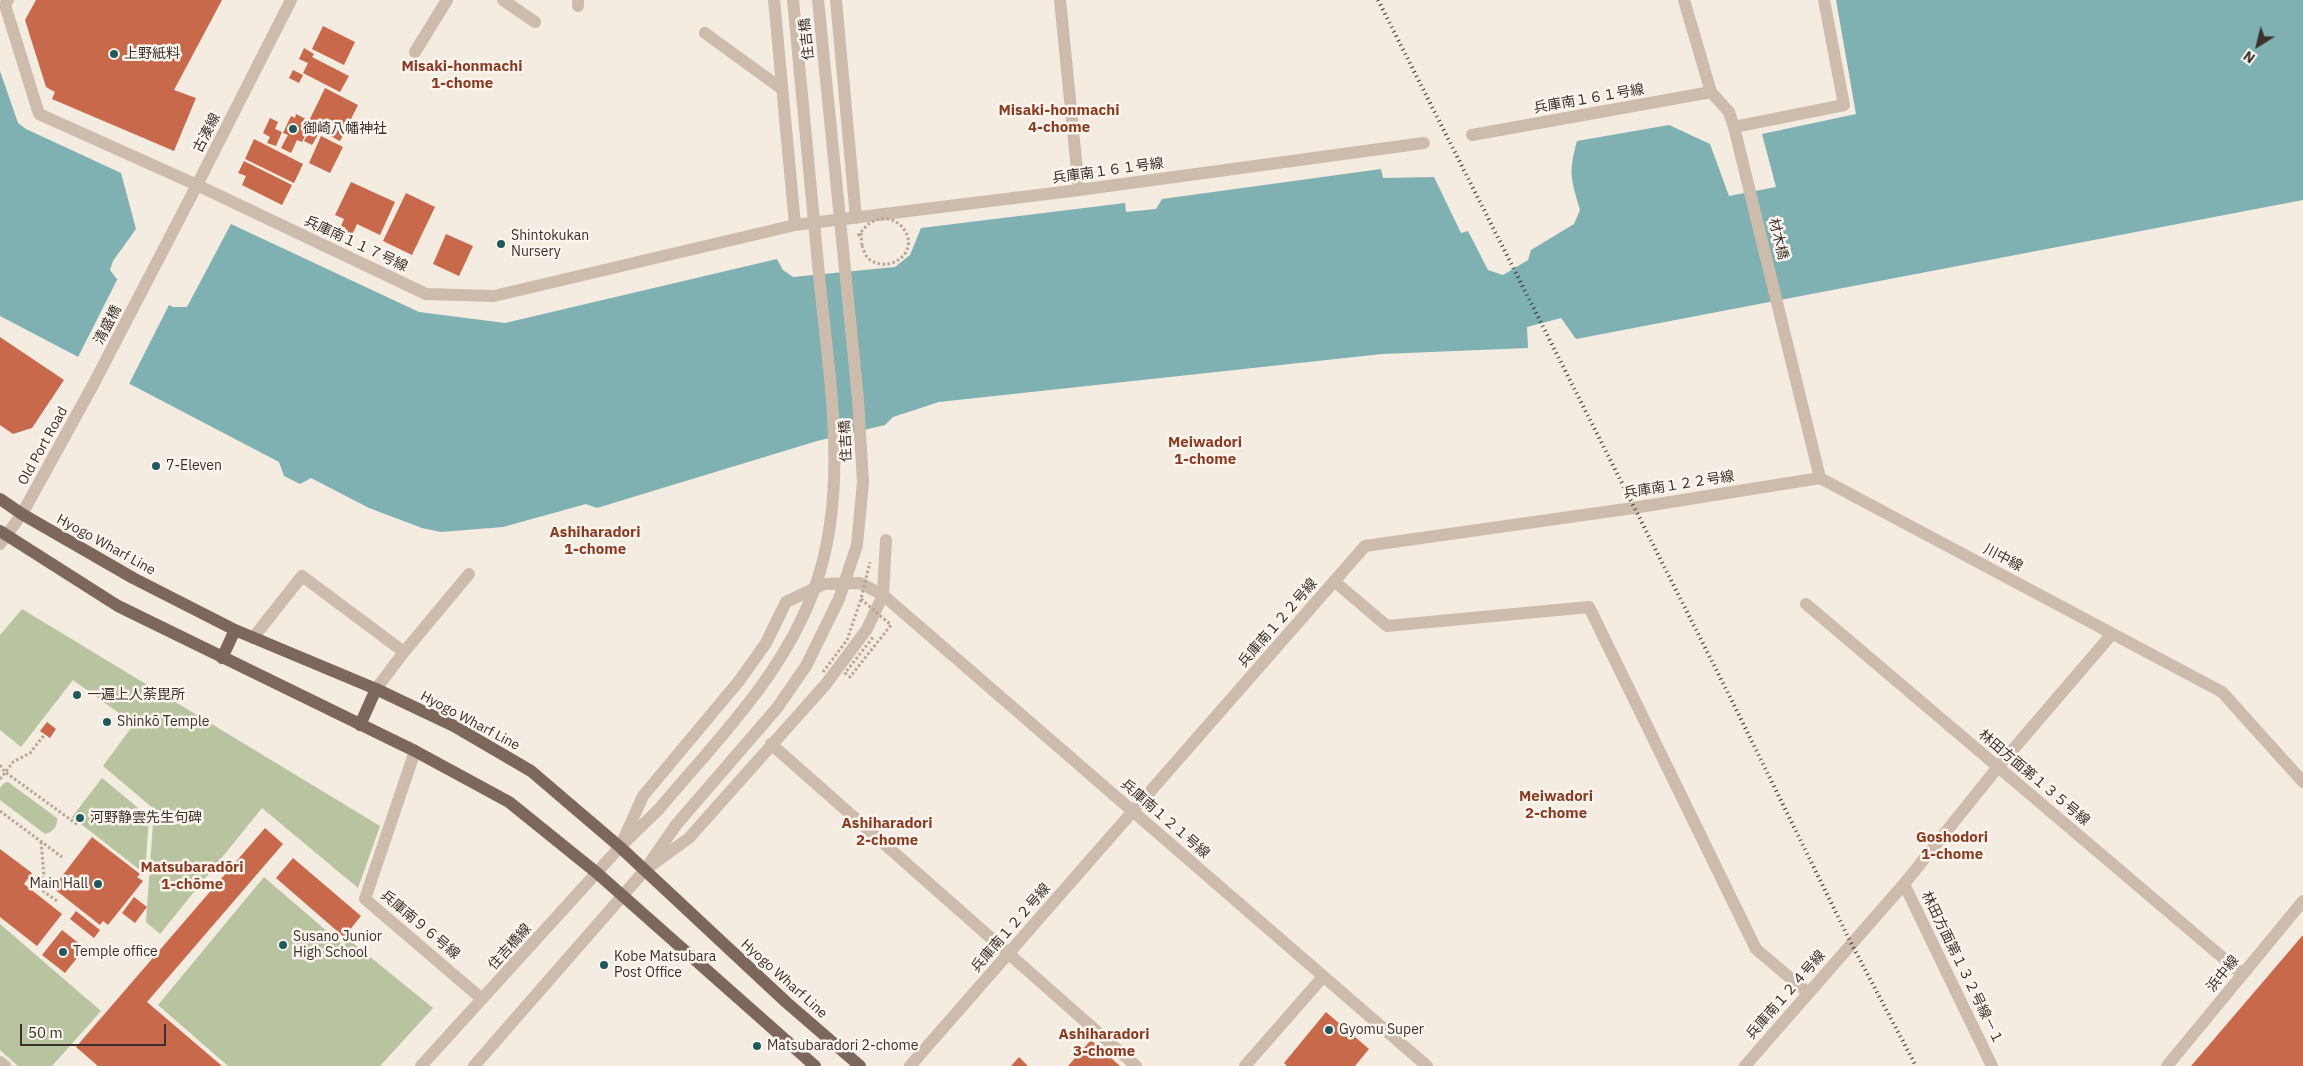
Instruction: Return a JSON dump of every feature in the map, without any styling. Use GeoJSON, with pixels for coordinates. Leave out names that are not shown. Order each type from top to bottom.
{"type":"FeatureCollection","features":[{"type":"Feature","properties":{"kind":"main road","name":"Hyogo Wharf Line"},"geometry":{"type":"LineString","coordinates":[[0,499],[22,514],[133,578],[235,630],[376,690],[454,726],[531,771],[645,870],[786,1002],[860,1066]]}},
{"type":"Feature","properties":{"kind":"main road"},"geometry":{"type":"LineString","coordinates":[[3,537],[118,606],[416,751],[509,802],[597,873],[815,1066]]}},
{"type":"Feature","properties":{"kind":"main road"},"geometry":{"type":"LineString","coordinates":[[222,658],[235,630]]}},
{"type":"Feature","properties":{"kind":"main road"},"geometry":{"type":"LineString","coordinates":[[360,725],[376,690]]}},
{"type":"Feature","properties":{"kind":"street","name":"兵庫南１１７号線"},"geometry":{"type":"LineString","coordinates":[[8,0],[5,4],[39,114],[426,294],[494,296],[795,224]]}},
{"type":"Feature","properties":{"kind":"street"},"geometry":{"type":"LineString","coordinates":[[415,52],[448,0]]}},
{"type":"Feature","properties":{"kind":"street"},"geometry":{"type":"LineString","coordinates":[[503,0],[535,22]]}},
{"type":"Feature","properties":{"kind":"street"},"geometry":{"type":"LineString","coordinates":[[774,0],[795,224]]}},
{"type":"Feature","properties":{"kind":"street","name":"住吉橋"},"geometry":{"type":"LineString","coordinates":[[620,848],[658,809],[756,695],[785,650],[815,588],[830,536],[834,479],[831,399],[793,0]]}},
{"type":"Feature","properties":{"kind":"street","name":"住吉橋"},"geometry":{"type":"LineString","coordinates":[[645,870],[676,825],[777,708],[806,666],[839,599],[857,546],[863,482],[858,399],[818,0]]}},
{"type":"Feature","properties":{"kind":"street"},"geometry":{"type":"LineString","coordinates":[[836,0],[856,218]]}},
{"type":"Feature","properties":{"kind":"street"},"geometry":{"type":"LineString","coordinates":[[1060,0],[1079,190]]}},
{"type":"Feature","properties":{"kind":"street"},"geometry":{"type":"LineString","coordinates":[[1684,0],[1711,92]]}},
{"type":"Feature","properties":{"kind":"street"},"geometry":{"type":"LineString","coordinates":[[1734,127],[1844,105],[1824,0]]}},
{"type":"Feature","properties":{"kind":"street","name":"古湊線"},"geometry":{"type":"LineString","coordinates":[[150,278],[197,186],[285,2]]}},
{"type":"Feature","properties":{"kind":"street"},"geometry":{"type":"LineString","coordinates":[[705,33],[782,88]]}},
{"type":"Feature","properties":{"kind":"street","name":"兵庫南１６１号線"},"geometry":{"type":"LineString","coordinates":[[1472,135],[1711,92]]}},
{"type":"Feature","properties":{"kind":"street","name":"材木橋"},"geometry":{"type":"LineString","coordinates":[[1711,92],[1729,112],[1734,127],[1820,478]]}},
{"type":"Feature","properties":{"kind":"street","name":"兵庫南１６１号線"},"geometry":{"type":"LineString","coordinates":[[795,224],[1079,190],[1424,143]]}},
{"type":"Feature","properties":{"kind":"street","name":"清盛橋"},"geometry":{"type":"LineString","coordinates":[[93,385],[150,278]]}},
{"type":"Feature","properties":{"kind":"street","name":"Old Port Road"},"geometry":{"type":"LineString","coordinates":[[3,537],[22,514],[93,385]]}},
{"type":"Feature","properties":{"kind":"street","name":"兵庫南１２２号線"},"geometry":{"type":"LineString","coordinates":[[910,1066],[1365,546],[1633,508],[1820,478]]}},
{"type":"Feature","properties":{"kind":"street","name":"川中線"},"geometry":{"type":"LineString","coordinates":[[1820,478],[2222,692],[2303,782]]}},
{"type":"Feature","properties":{"kind":"street"},"geometry":{"type":"LineString","coordinates":[[474,1066],[645,870],[689,838],[826,684],[867,629],[883,595],[886,540]]}},
{"type":"Feature","properties":{"kind":"street"},"geometry":{"type":"LineString","coordinates":[[376,690],[404,652],[469,574]]}},
{"type":"Feature","properties":{"kind":"street"},"geometry":{"type":"LineString","coordinates":[[253,638],[302,576],[404,652]]}},
{"type":"Feature","properties":{"kind":"street"},"geometry":{"type":"LineString","coordinates":[[1334,581],[1387,626],[1589,607],[1756,949],[1808,992]]}},
{"type":"Feature","properties":{"kind":"street","name":"兵庫南１２１号線"},"geometry":{"type":"LineString","coordinates":[[620,848],[643,796],[739,681],[766,643],[786,602],[824,584],[860,583],[883,595],[1322,978],[1427,1066]]}},
{"type":"Feature","properties":{"kind":"street","name":"林田方面第１３５号線"},"geometry":{"type":"LineString","coordinates":[[1806,604],[2242,974]]}},
{"type":"Feature","properties":{"kind":"street","name":"兵庫南１２４号線"},"geometry":{"type":"LineString","coordinates":[[1744,1066],[1904,884],[1998,767],[2112,634]]}},
{"type":"Feature","properties":{"kind":"street"},"geometry":{"type":"LineString","coordinates":[[771,744],[1136,1066]]}},
{"type":"Feature","properties":{"kind":"street","name":"兵庫南９６号線"},"geometry":{"type":"LineString","coordinates":[[416,751],[365,899],[482,999]]}},
{"type":"Feature","properties":{"kind":"street","name":"住吉橋線"},"geometry":{"type":"LineString","coordinates":[[421,1066],[620,848]]}},
{"type":"Feature","properties":{"kind":"street","name":"林田方面第１３２号線－１"},"geometry":{"type":"LineString","coordinates":[[1904,884],[1992,1066]]}},
{"type":"Feature","properties":{"kind":"street","name":"浜中線"},"geometry":{"type":"LineString","coordinates":[[2167,1066],[2303,901]]}},
{"type":"Feature","properties":{"kind":"street"},"geometry":{"type":"LineString","coordinates":[[1245,1066],[1322,978]]}},
{"type":"Feature","properties":{"kind":"path"},"geometry":{"type":"LineString","coordinates":[[861,599],[891,625],[850,677],[845,673],[874,636]]}},
{"type":"Feature","properties":{"kind":"path"},"geometry":{"type":"LineString","coordinates":[[0,779],[13,762],[30,753],[45,734]]}},
{"type":"Feature","properties":{"kind":"path"},"geometry":{"type":"LineString","coordinates":[[0,765],[5,772],[78,825]]}},
{"type":"Feature","properties":{"kind":"path"},"geometry":{"type":"LineString","coordinates":[[0,811],[62,857]]}},
{"type":"Feature","properties":{"kind":"path"},"geometry":{"type":"LineString","coordinates":[[41,841],[44,876],[36,886],[57,902]]}},
{"type":"Feature","properties":{"kind":"green space"},"geometry":{"type":"Polygon","coordinates":[[[22,609],[380,826],[358,888],[262,808],[160,934],[146,922],[154,809],[103,766],[134,724],[73,680],[21,747],[0,730],[0,635],[22,609]]]}},
{"type":"Feature","properties":{"kind":"green space"},"geometry":{"type":"Polygon","coordinates":[[[102,778],[149,817],[145,874],[72,817],[102,778]]]}},
{"type":"Feature","properties":{"kind":"green space"},"geometry":{"type":"Polygon","coordinates":[[[8,782],[57,818],[57,824],[53,830],[45,834],[0,800],[0,788],[4,783],[8,782]]]}},
{"type":"Feature","properties":{"kind":"green space"},"geometry":{"type":"Polygon","coordinates":[[[264,877],[343,945],[348,939],[433,1008],[380,1066],[228,1066],[158,1005],[264,877]]]}},
{"type":"Feature","properties":{"kind":"green space"},"geometry":{"type":"Polygon","coordinates":[[[0,924],[101,1011],[52,1066],[18,1066],[0,1050],[0,924]]]}},
{"type":"Feature","properties":{"kind":"water"},"geometry":{"type":"Polygon","coordinates":[[[1836,0],[2303,0],[2303,200],[1576,339],[1561,318],[1527,327],[1528,348],[1382,354],[939,402],[893,417],[885,425],[817,441],[597,508],[586,504],[503,527],[441,532],[422,528],[369,508],[311,478],[300,484],[284,476],[279,462],[0,316],[0,71],[18,123],[26,129],[121,173],[136,229],[113,261],[110,270],[116,278],[173,307],[187,307],[231,224],[419,312],[505,323],[777,259],[783,270],[793,277],[895,267],[910,255],[921,228],[1125,203],[1126,212],[1156,209],[1162,199],[1381,169],[1383,178],[1434,177],[1461,233],[1468,231],[1488,270],[1503,275],[1528,260],[1531,250],[1574,224],[1580,210],[1572,176],[1572,161],[1577,141],[1669,125],[1710,144],[1729,196],[1776,187],[1762,134],[1856,114],[1836,0]]]}},
{"type":"Feature","properties":{"kind":"pier"},"geometry":{"type":"Polygon","coordinates":[[[119,276],[170,303],[128,386],[77,359],[119,276]]]}},
{"type":"Feature","properties":{"kind":"building","name":"上野紙料"},"geometry":{"type":"Polygon","coordinates":[[[36,0],[222,0],[174,90],[196,98],[174,151],[52,99],[55,92],[46,87],[25,20],[36,0]]]}},
{"type":"Feature","properties":{"kind":"building"},"geometry":{"type":"Polygon","coordinates":[[[323,26],[355,42],[344,65],[312,49],[323,26]]]}},
{"type":"Feature","properties":{"kind":"building"},"geometry":{"type":"Polygon","coordinates":[[[304,48],[314,54],[312,57],[349,76],[340,92],[303,73],[308,63],[299,59],[304,48]]]}},
{"type":"Feature","properties":{"kind":"building"},"geometry":{"type":"Polygon","coordinates":[[[293,70],[303,75],[299,83],[289,78],[293,70]]]}},
{"type":"Feature","properties":{"kind":"building"},"geometry":{"type":"Polygon","coordinates":[[[325,88],[358,105],[340,141],[320,131],[312,145],[304,141],[312,125],[308,123],[325,88]]]}},
{"type":"Feature","properties":{"kind":"building"},"geometry":{"type":"Polygon","coordinates":[[[296,114],[308,120],[306,124],[310,126],[302,142],[297,140],[291,153],[281,148],[288,135],[283,133],[291,116],[295,118],[296,114]]]}},
{"type":"Feature","properties":{"kind":"building"},"geometry":{"type":"Polygon","coordinates":[[[270,118],[278,122],[275,129],[282,132],[276,146],[267,143],[270,137],[263,133],[270,118]]]}},
{"type":"Feature","properties":{"kind":"building"},"geometry":{"type":"Polygon","coordinates":[[[321,136],[343,147],[330,173],[309,163],[321,136]]]}},
{"type":"Feature","properties":{"kind":"building"},"geometry":{"type":"Polygon","coordinates":[[[254,139],[303,164],[294,183],[245,159],[254,139]]]}},
{"type":"Feature","properties":{"kind":"building"},"geometry":{"type":"Polygon","coordinates":[[[244,161],[292,185],[282,205],[242,185],[246,176],[238,173],[244,161]]]}},
{"type":"Feature","properties":{"kind":"building"},"geometry":{"type":"Polygon","coordinates":[[[351,182],[395,202],[380,235],[357,224],[352,235],[344,231],[346,228],[341,226],[344,219],[335,215],[351,182]]]}},
{"type":"Feature","properties":{"kind":"building"},"geometry":{"type":"Polygon","coordinates":[[[406,193],[435,207],[412,255],[383,241],[406,193]]]}},
{"type":"Feature","properties":{"kind":"building"},"geometry":{"type":"Polygon","coordinates":[[[446,234],[473,246],[459,276],[433,264],[446,234]]]}},
{"type":"Feature","properties":{"kind":"building"},"geometry":{"type":"Polygon","coordinates":[[[0,337],[64,380],[32,428],[13,434],[0,425],[0,337]]]}},
{"type":"Feature","properties":{"kind":"building"},"geometry":{"type":"Polygon","coordinates":[[[47,722],[56,729],[50,738],[40,731],[47,722]]]}},
{"type":"Feature","properties":{"kind":"building"},"geometry":{"type":"Polygon","coordinates":[[[265,828],[283,844],[147,1002],[222,1066],[98,1066],[76,1047],[265,828]]]}},
{"type":"Feature","properties":{"kind":"building","name":"Main Hall"},"geometry":{"type":"Polygon","coordinates":[[[92,837],[140,874],[137,877],[143,881],[108,925],[103,921],[100,925],[53,888],[92,837]]]}},
{"type":"Feature","properties":{"kind":"building"},"geometry":{"type":"Polygon","coordinates":[[[0,849],[32,873],[24,884],[62,914],[37,946],[0,917],[0,849]]]}},
{"type":"Feature","properties":{"kind":"building"},"geometry":{"type":"Polygon","coordinates":[[[293,858],[361,916],[344,937],[276,878],[293,858]]]}},
{"type":"Feature","properties":{"kind":"building"},"geometry":{"type":"Polygon","coordinates":[[[134,897],[147,907],[135,923],[122,913],[134,897]]]}},
{"type":"Feature","properties":{"kind":"building"},"geometry":{"type":"Polygon","coordinates":[[[76,911],[100,930],[94,938],[70,919],[76,911]]]}},
{"type":"Feature","properties":{"kind":"building","name":"Temple office"},"geometry":{"type":"Polygon","coordinates":[[[62,930],[85,948],[65,973],[42,955],[62,930]]]}},
{"type":"Feature","properties":{"kind":"building"},"geometry":{"type":"Polygon","coordinates":[[[2303,935],[2303,1066],[2191,1066],[2303,935]]]}},
{"type":"Feature","properties":{"kind":"building","name":"Gyomu Super"},"geometry":{"type":"Polygon","coordinates":[[[1326,1012],[1369,1049],[1355,1066],[1287,1066],[1284,1063],[1326,1012]]]}},
{"type":"Feature","properties":{"kind":"building"},"geometry":{"type":"Polygon","coordinates":[[[1091,1040],[1120,1066],[1068,1066],[1091,1040]]]}},
{"type":"Feature","properties":{"kind":"building"},"geometry":{"type":"Polygon","coordinates":[[[1019,1057],[1028,1066],[1011,1066],[1019,1057]]]}},
{"type":"Feature","properties":{"kind":"railway"},"geometry":{"type":"LineString","coordinates":[[1378,0],[1732,701],[1851,943],[1916,1066]]}},
{"type":"Feature","properties":{"kind":"place","name":"上野紙料"},"geometry":{"type":"Point","coordinates":[114,54]}},
{"type":"Feature","properties":{"kind":"place","name":"御崎八幡神社"},"geometry":{"type":"Point","coordinates":[293,129]}},
{"type":"Feature","properties":{"kind":"place","name":"Shintokukan Nursery"},"geometry":{"type":"Point","coordinates":[501,244]}},
{"type":"Feature","properties":{"kind":"place","name":"7-Eleven"},"geometry":{"type":"Point","coordinates":[156,466]}},
{"type":"Feature","properties":{"kind":"place","name":"一遍上人荼毘所"},"geometry":{"type":"Point","coordinates":[77,695]}},
{"type":"Feature","properties":{"kind":"place","name":"Shinkō Temple"},"geometry":{"type":"Point","coordinates":[107,722]}},
{"type":"Feature","properties":{"kind":"place","name":"河野静雲先生句碑"},"geometry":{"type":"Point","coordinates":[80,818]}},
{"type":"Feature","properties":{"kind":"place","name":"Main Hall"},"geometry":{"type":"Point","coordinates":[98,884]}},
{"type":"Feature","properties":{"kind":"place","name":"Susano Junior High School"},"geometry":{"type":"Point","coordinates":[283,945]}},
{"type":"Feature","properties":{"kind":"place","name":"Temple office"},"geometry":{"type":"Point","coordinates":[63,952]}},
{"type":"Feature","properties":{"kind":"place","name":"Kobe Matsubara Post Office"},"geometry":{"type":"Point","coordinates":[604,965]}},
{"type":"Feature","properties":{"kind":"place","name":"Gyomu Super"},"geometry":{"type":"Point","coordinates":[1329,1030]}},
{"type":"Feature","properties":{"kind":"place","name":"Matsubaradori 2-chome"},"geometry":{"type":"Point","coordinates":[757,1046]}},
{"type":"Feature","properties":{"kind":"district","name":"Misaki-honmachi 1-chome"},"geometry":{"type":"Point","coordinates":[462,76]}},
{"type":"Feature","properties":{"kind":"district","name":"Misaki-honmachi 4-chome"},"geometry":{"type":"Point","coordinates":[1059,120]}},
{"type":"Feature","properties":{"kind":"district","name":"Meiwadori 1-chome"},"geometry":{"type":"Point","coordinates":[1205,452]}},
{"type":"Feature","properties":{"kind":"district","name":"Ashiharadori 1-chome"},"geometry":{"type":"Point","coordinates":[595,542]}},
{"type":"Feature","properties":{"kind":"district","name":"Meiwadori 2-chome"},"geometry":{"type":"Point","coordinates":[1556,806]}},
{"type":"Feature","properties":{"kind":"district","name":"Ashiharadori 2-chome"},"geometry":{"type":"Point","coordinates":[887,832]}},
{"type":"Feature","properties":{"kind":"district","name":"Goshodori 1-chome"},"geometry":{"type":"Point","coordinates":[1952,846]}},
{"type":"Feature","properties":{"kind":"district","name":"Matsubaradōri 1-chōme"},"geometry":{"type":"Point","coordinates":[192,876]}},
{"type":"Feature","properties":{"kind":"district","name":"Ashiharadori 3-chome"},"geometry":{"type":"Point","coordinates":[1104,1044]}}]}
